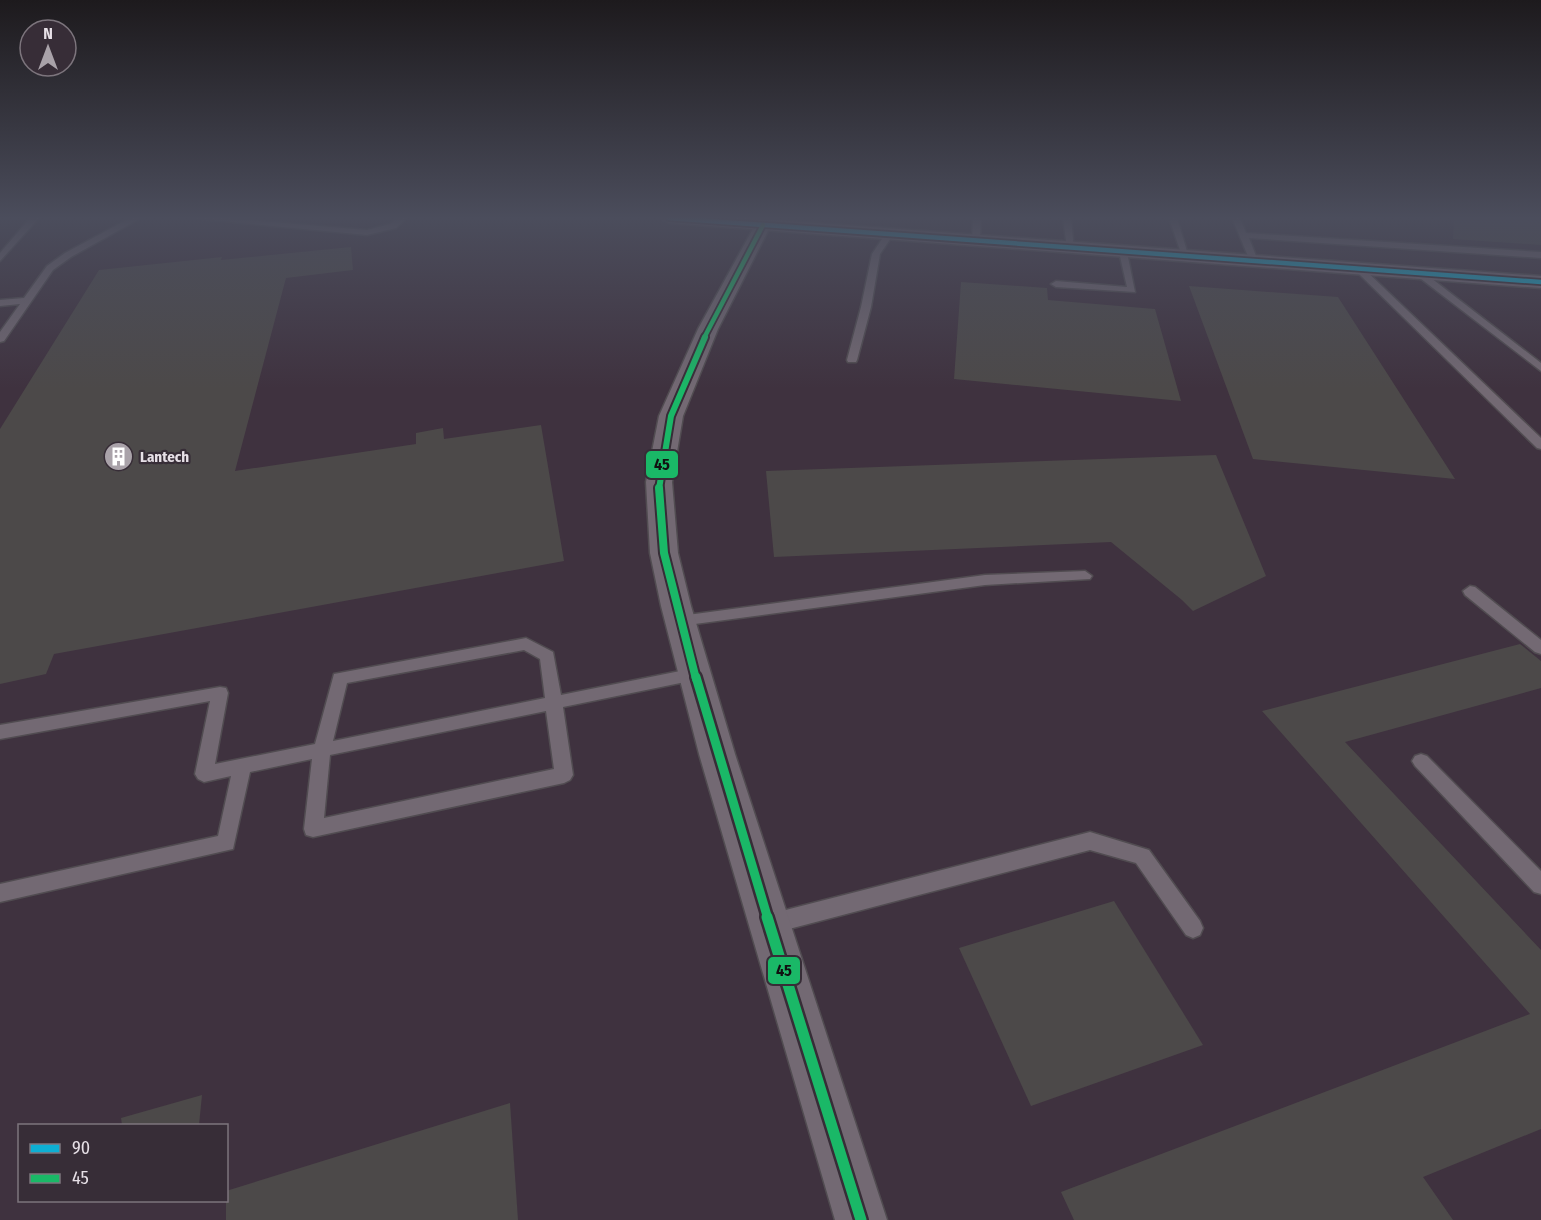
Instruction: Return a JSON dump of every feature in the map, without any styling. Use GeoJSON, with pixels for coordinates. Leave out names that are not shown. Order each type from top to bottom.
{"type":"FeatureCollection","features":[{"type":"Feature","properties":{"kind":"street"},"geometry":{"type":"LineString","coordinates":[[732,275],[685,379],[671,416],[660,482],[664,553],[695,674],[861,1220]]}},
{"type":"Feature","properties":{"kind":"street"},"geometry":{"type":"LineString","coordinates":[[1445,275],[1541,282]]}},
{"type":"Feature","properties":{"kind":"lane"},"geometry":{"type":"LineString","coordinates":[[0,339],[45,275]]}},
{"type":"Feature","properties":{"kind":"lane"},"geometry":{"type":"LineString","coordinates":[[852,360],[872,275]]}},
{"type":"Feature","properties":{"kind":"lane"},"geometry":{"type":"LineString","coordinates":[[1056,284],[1132,290],[1128,275]]}},
{"type":"Feature","properties":{"kind":"lane"},"geometry":{"type":"LineString","coordinates":[[1365,275],[1541,445]]}},
{"type":"Feature","properties":{"kind":"lane"},"geometry":{"type":"LineString","coordinates":[[1421,275],[1541,369]]}},
{"type":"Feature","properties":{"kind":"lane"},"geometry":{"type":"LineString","coordinates":[[0,303],[27,301]]}},
{"type":"Feature","properties":{"kind":"lane"},"geometry":{"type":"LineString","coordinates":[[680,621],[985,580],[1085,576]]}},
{"type":"Feature","properties":{"kind":"lane"},"geometry":{"type":"LineString","coordinates":[[1470,591],[1541,648]]}},
{"type":"Feature","properties":{"kind":"lane"},"geometry":{"type":"LineString","coordinates":[[526,644],[547,656],[554,702],[564,775],[313,829],[322,750],[340,678],[526,644]]}},
{"type":"Feature","properties":{"kind":"lane"},"geometry":{"type":"LineString","coordinates":[[0,732],[220,693],[204,774],[695,674]]}},
{"type":"Feature","properties":{"kind":"lane"},"geometry":{"type":"LineString","coordinates":[[1421,761],[1541,885]]}},
{"type":"Feature","properties":{"kind":"lane"},"geometry":{"type":"LineString","coordinates":[[0,893],[226,843],[242,766]]}},
{"type":"Feature","properties":{"kind":"lane"},"geometry":{"type":"LineString","coordinates":[[770,924],[1090,841],[1142,856],[1193,928]]}},
{"type":"Feature","properties":{"kind":"shaded area"},"geometry":{"type":"Polygon","coordinates":[[[0,275],[1541,275],[1541,1220],[0,1220],[0,275]]]}},
{"type":"Feature","properties":{"kind":"building","name":"Lantech"},"geometry":{"type":"Polygon","coordinates":[[[96,275],[312,275],[286,278],[235,471],[416,444],[416,433],[443,428],[444,439],[541,425],[564,561],[54,654],[46,674],[0,684],[0,429],[96,275]]]}},
{"type":"Feature","properties":{"kind":"building"},"geometry":{"type":"Polygon","coordinates":[[[961,282],[1047,288],[1048,300],[1155,309],[1181,401],[954,379],[961,282]]]}},
{"type":"Feature","properties":{"kind":"building"},"geometry":{"type":"Polygon","coordinates":[[[1189,286],[1338,297],[1455,479],[1253,459],[1189,286]]]}},
{"type":"Feature","properties":{"kind":"building"},"geometry":{"type":"Polygon","coordinates":[[[1216,455],[1266,576],[1193,611],[1111,542],[774,557],[766,471],[1216,455]]]}},
{"type":"Feature","properties":{"kind":"building"},"geometry":{"type":"Polygon","coordinates":[[[1520,644],[1541,661],[1541,688],[1345,742],[1541,950],[1541,1129],[1423,1177],[1453,1220],[1074,1220],[1061,1192],[1530,1014],[1262,711],[1520,644]]]}},
{"type":"Feature","properties":{"kind":"building"},"geometry":{"type":"Polygon","coordinates":[[[1114,901],[1203,1045],[1031,1106],[959,948],[1114,901]]]}},
{"type":"Feature","properties":{"kind":"building"},"geometry":{"type":"Polygon","coordinates":[[[202,1095],[199,1124],[122,1124],[121,1118],[202,1095]]]}},
{"type":"Feature","properties":{"kind":"building"},"geometry":{"type":"Polygon","coordinates":[[[510,1103],[518,1220],[226,1220],[228,1190],[510,1103]]]}},
{"type":"Feature","properties":{"kind":"transit line","name":"45"},"geometry":{"type":"LineString","coordinates":[[737,275],[708,329],[671,416],[659,482],[664,553],[676,606],[717,754],[861,1220]]}},
{"type":"Feature","properties":{"kind":"transit line","name":"90"},"geometry":{"type":"LineString","coordinates":[[1445,275],[1541,282]]}},
{"type":"Feature","properties":{"kind":"place","name":"Lantech"},"geometry":{"type":"Point","coordinates":[119,457]}}]}
